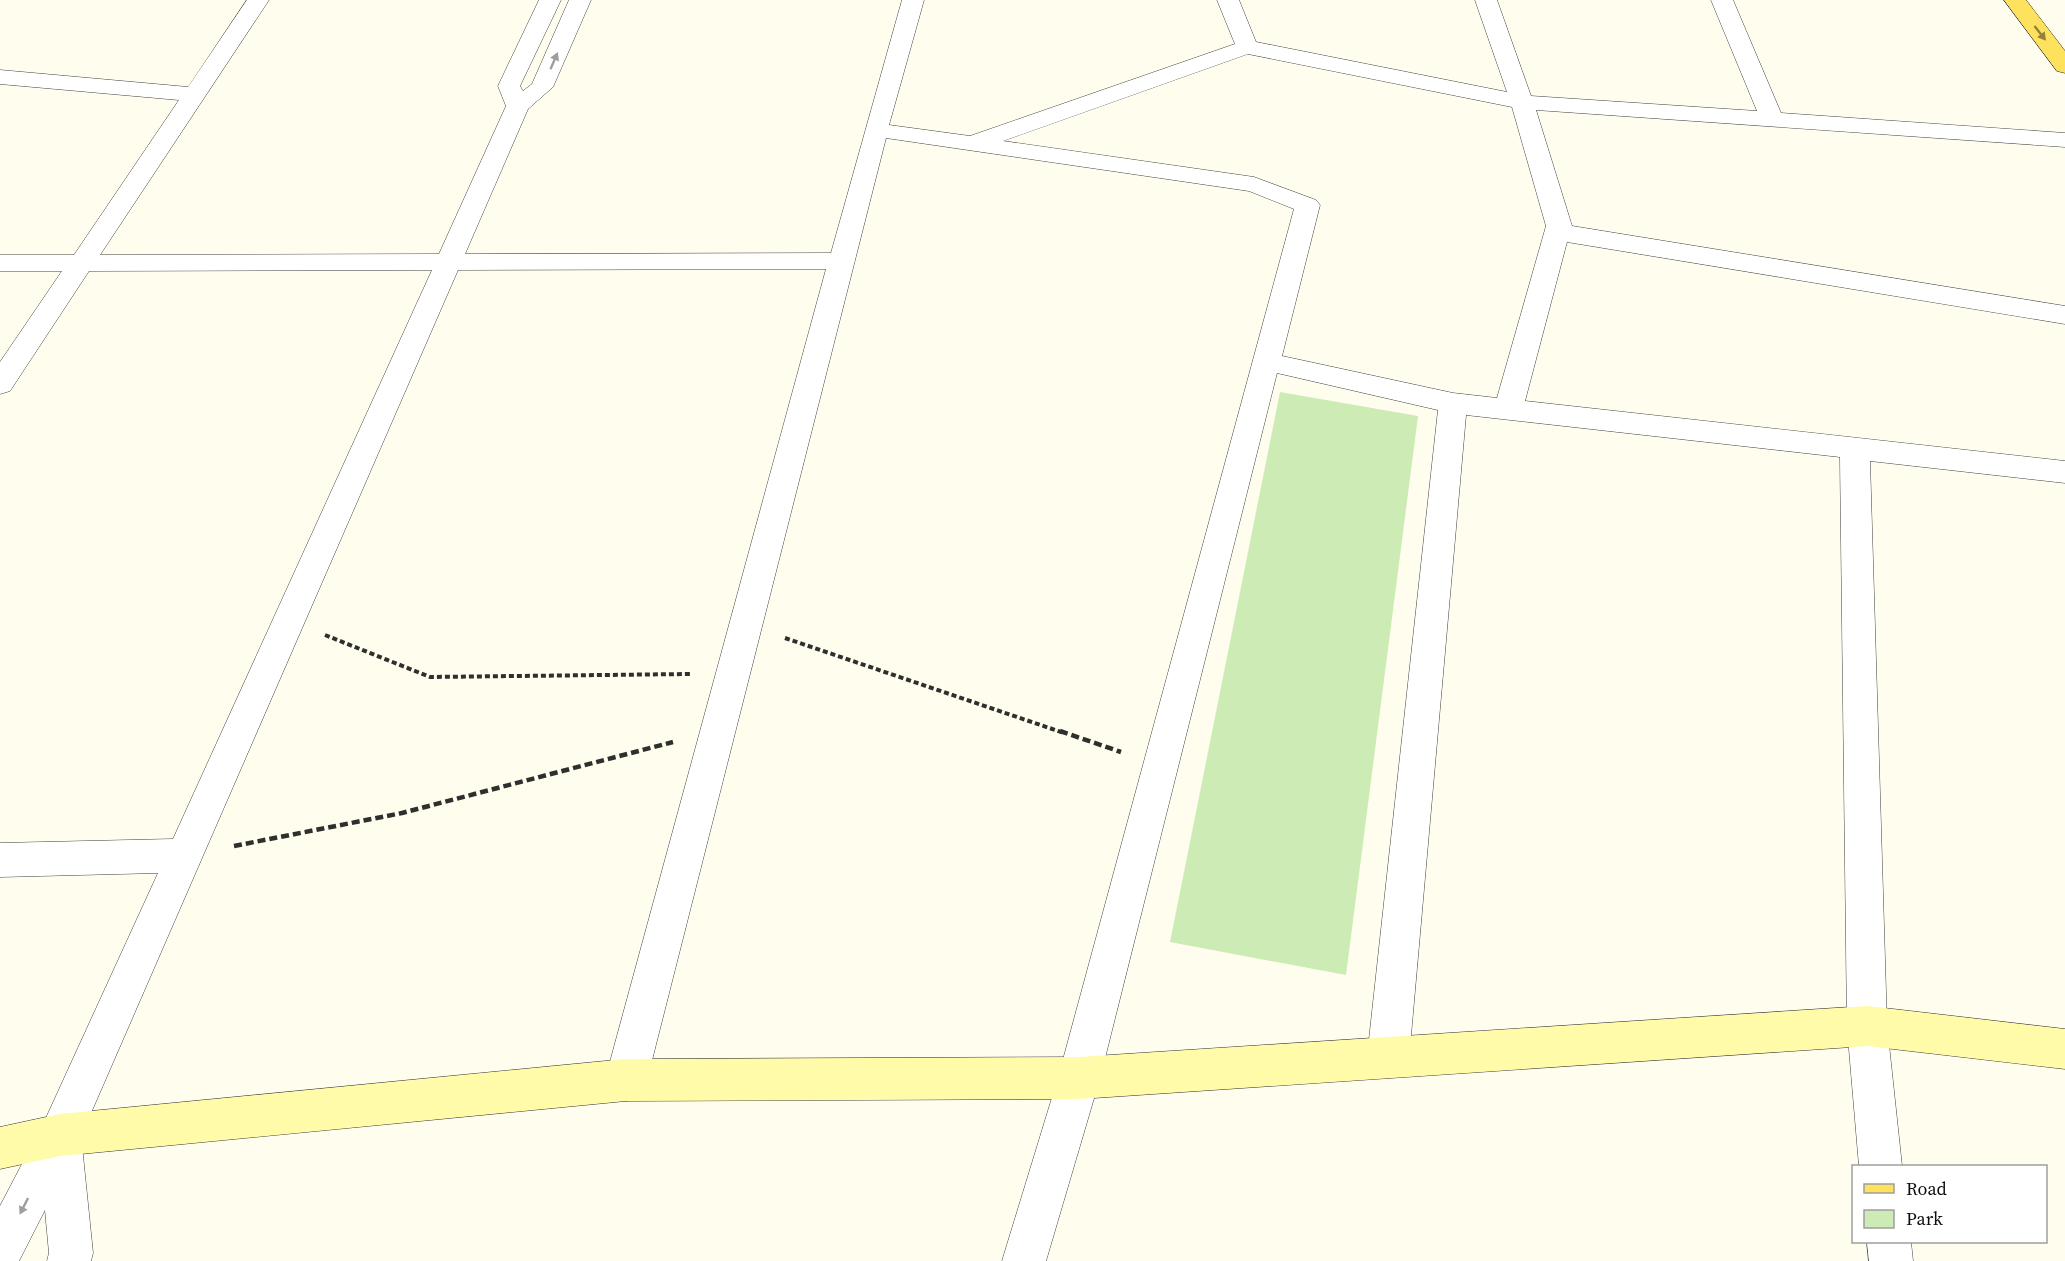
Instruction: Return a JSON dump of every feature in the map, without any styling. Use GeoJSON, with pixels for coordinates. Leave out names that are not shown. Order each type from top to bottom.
{"type":"FeatureCollection","features":[{"type":"Feature","properties":{"kind":"main road"},"geometry":{"type":"LineString","coordinates":[[2015,0],[2065,66]]}},
{"type":"Feature","properties":{"kind":"street"},"geometry":{"type":"LineString","coordinates":[[0,384],[258,0]]}},
{"type":"Feature","properties":{"kind":"street"},"geometry":{"type":"LineString","coordinates":[[518,106],[509,86],[550,0]]}},
{"type":"Feature","properties":{"kind":"street"},"geometry":{"type":"LineString","coordinates":[[0,1252],[60,1135],[518,106],[542,87],[580,0]]}},
{"type":"Feature","properties":{"kind":"street"},"geometry":{"type":"LineString","coordinates":[[626,1080],[841,261],[913,0]]}},
{"type":"Feature","properties":{"kind":"street"},"geometry":{"type":"LineString","coordinates":[[1228,0],[1246,47]]}},
{"type":"Feature","properties":{"kind":"street"},"geometry":{"type":"LineString","coordinates":[[1486,0],[1522,102],[1559,226],[1508,409]]}},
{"type":"Feature","properties":{"kind":"street"},"geometry":{"type":"LineString","coordinates":[[1722,0],[1772,119]]}},
{"type":"Feature","properties":{"kind":"street"},"geometry":{"type":"LineString","coordinates":[[972,144],[1246,47],[1522,102],[2065,140]]}},
{"type":"Feature","properties":{"kind":"street"},"geometry":{"type":"LineString","coordinates":[[0,77],[196,95]]}},
{"type":"Feature","properties":{"kind":"street"},"geometry":{"type":"LineString","coordinates":[[876,130],[1254,184],[1307,205],[1268,362],[1079,1078],[1024,1261]]}},
{"type":"Feature","properties":{"kind":"street"},"geometry":{"type":"LineString","coordinates":[[1557,232],[2065,315]]}},
{"type":"Feature","properties":{"kind":"street"},"geometry":{"type":"LineString","coordinates":[[0,263],[841,261]]}},
{"type":"Feature","properties":{"kind":"street"},"geometry":{"type":"LineString","coordinates":[[1268,362],[1453,403],[2065,472]]}},
{"type":"Feature","properties":{"kind":"street"},"geometry":{"type":"LineString","coordinates":[[1388,1058],[1453,403]]}},
{"type":"Feature","properties":{"kind":"street"},"geometry":{"type":"LineString","coordinates":[[1855,450],[1868,1026],[1881,1165]]}},
{"type":"Feature","properties":{"kind":"street"},"geometry":{"type":"LineString","coordinates":[[0,860],[185,855]]}},
{"type":"Feature","properties":{"kind":"street"},"geometry":{"type":"LineString","coordinates":[[0,1148],[60,1135],[626,1080],[1079,1078],[1868,1026],[2065,1049]]}},
{"type":"Feature","properties":{"kind":"street"},"geometry":{"type":"LineString","coordinates":[[60,1135],[71,1253],[69,1261]]}},
{"type":"Feature","properties":{"kind":"street"},"geometry":{"type":"LineString","coordinates":[[1889,1243],[1891,1261]]}},
{"type":"Feature","properties":{"kind":"path"},"geometry":{"type":"LineString","coordinates":[[289,620],[430,677],[733,674]]}},
{"type":"Feature","properties":{"kind":"path"},"geometry":{"type":"LineString","coordinates":[[746,624],[1162,766]]}},
{"type":"Feature","properties":{"kind":"path"},"geometry":{"type":"LineString","coordinates":[[185,855],[402,813],[717,730]]}},
{"type":"Feature","properties":{"kind":"green space"},"geometry":{"type":"Polygon","coordinates":[[[1280,392],[1418,416],[1346,975],[1170,942],[1280,392]]]}}]}
